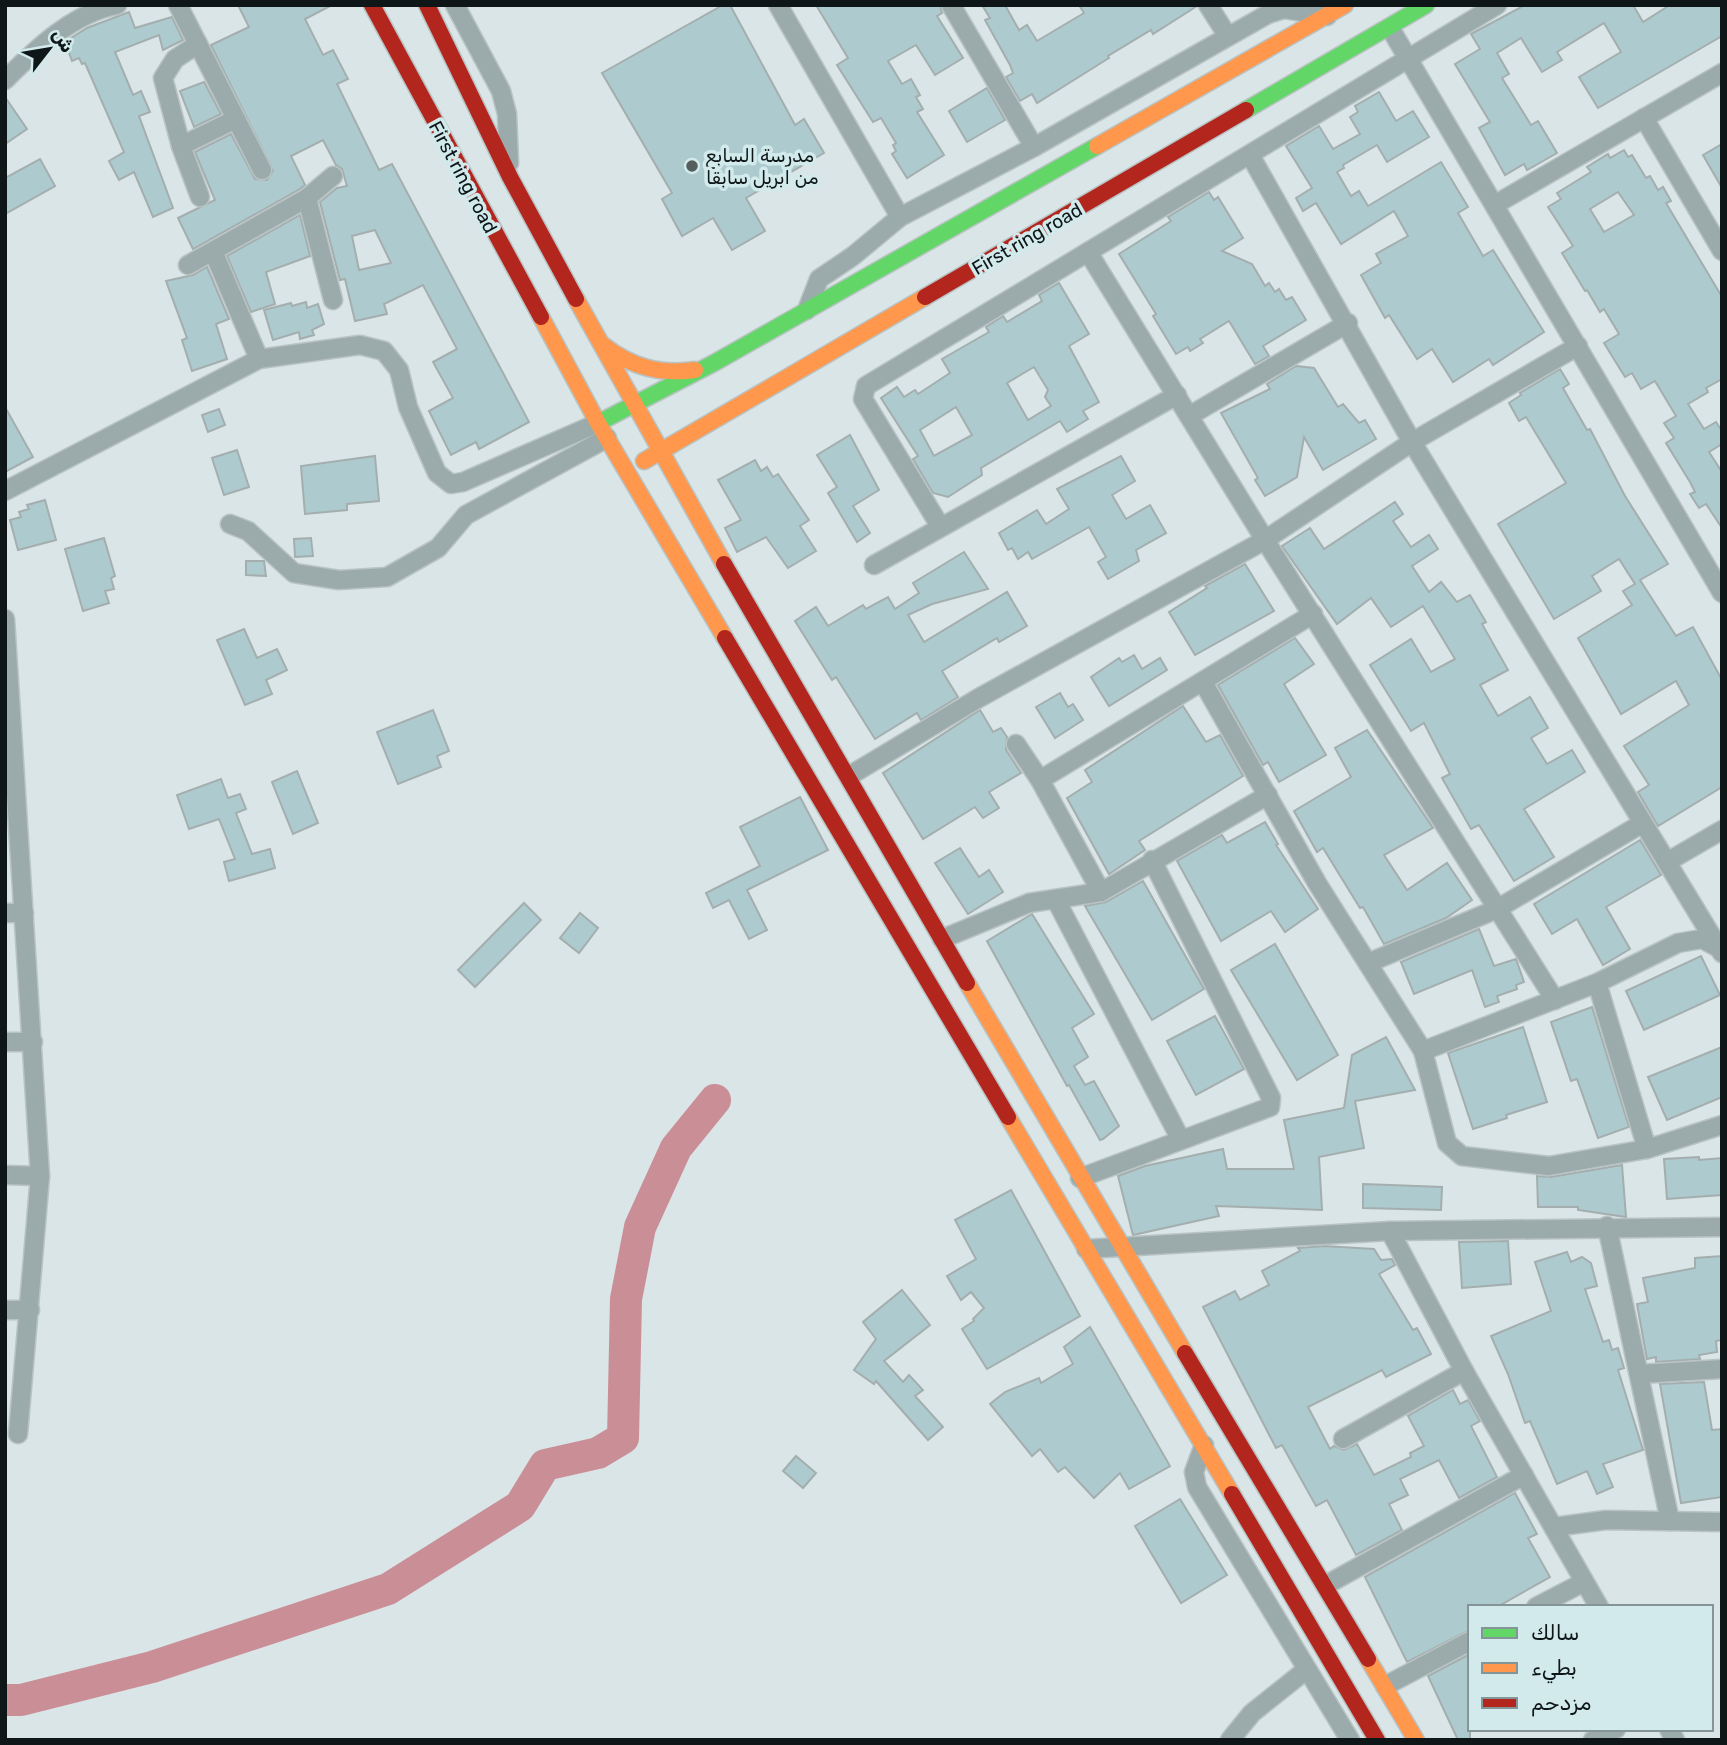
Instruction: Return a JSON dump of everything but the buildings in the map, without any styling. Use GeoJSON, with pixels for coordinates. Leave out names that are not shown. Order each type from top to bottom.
{"type":"FeatureCollection","features":[{"type":"Feature","properties":{"kind":"main road","name":"First ring road"},"geometry":{"type":"LineString","coordinates":[[372,5],[602,431],[1377,1740]]}},
{"type":"Feature","properties":{"kind":"main road"},"geometry":{"type":"LineString","coordinates":[[427,5],[510,177],[659,452],[1080,1178],[1326,1585],[1416,1740]]}},
{"type":"Feature","properties":{"kind":"main road","name":"First ring road"},"geometry":{"type":"LineString","coordinates":[[626,471],[1390,28],[1414,8]]}},
{"type":"Feature","properties":{"kind":"main road"},"geometry":{"type":"LineString","coordinates":[[602,431],[634,406],[1338,9]]}},
{"type":"Feature","properties":{"kind":"main road"},"geometry":{"type":"LineString","coordinates":[[453,158],[491,137]]}},
{"type":"Feature","properties":{"kind":"main road"},"geometry":{"type":"LineString","coordinates":[[599,342],[623,360],[651,371],[683,372],[714,363]]}},
{"type":"Feature","properties":{"kind":"street"},"geometry":{"type":"LineString","coordinates":[[5,80],[36,49],[96,7],[117,5]]}},
{"type":"Feature","properties":{"kind":"street"},"geometry":{"type":"LineString","coordinates":[[178,5],[262,170]]}},
{"type":"Feature","properties":{"kind":"street"},"geometry":{"type":"LineString","coordinates":[[454,5],[501,91],[507,114],[510,177]]}},
{"type":"Feature","properties":{"kind":"street"},"geometry":{"type":"LineString","coordinates":[[778,5],[900,217]]}},
{"type":"Feature","properties":{"kind":"street"},"geometry":{"type":"LineString","coordinates":[[951,5],[1034,147]]}},
{"type":"Feature","properties":{"kind":"street"},"geometry":{"type":"LineString","coordinates":[[1208,5],[1227,35]]}},
{"type":"Feature","properties":{"kind":"street"},"geometry":{"type":"LineString","coordinates":[[940,526],[863,399],[863,389],[1497,5]]}},
{"type":"Feature","properties":{"kind":"street"},"geometry":{"type":"LineString","coordinates":[[807,310],[819,279],[853,256],[900,217],[1034,147],[1227,35],[1284,9],[1338,9]]}},
{"type":"Feature","properties":{"kind":"street"},"geometry":{"type":"LineString","coordinates":[[1390,28],[1496,204],[1721,591]]}},
{"type":"Feature","properties":{"kind":"street"},"geometry":{"type":"LineString","coordinates":[[198,44],[175,59],[163,78],[181,146],[200,197]]}},
{"type":"Feature","properties":{"kind":"street"},"geometry":{"type":"LineString","coordinates":[[1496,204],[1722,73]]}},
{"type":"Feature","properties":{"kind":"street"},"geometry":{"type":"LineString","coordinates":[[1644,118],[1722,251]]}},
{"type":"Feature","properties":{"kind":"street"},"geometry":{"type":"LineString","coordinates":[[181,146],[236,119]]}},
{"type":"Feature","properties":{"kind":"street"},"geometry":{"type":"LineString","coordinates":[[1250,155],[1348,323],[1412,442],[1720,951]]}},
{"type":"Feature","properties":{"kind":"street"},"geometry":{"type":"LineString","coordinates":[[188,264],[307,198],[333,176]]}},
{"type":"Feature","properties":{"kind":"street"},"geometry":{"type":"LineString","coordinates":[[307,198],[333,300]]}},
{"type":"Feature","properties":{"kind":"street"},"geometry":{"type":"LineString","coordinates":[[213,251],[259,359]]}},
{"type":"Feature","properties":{"kind":"street"},"geometry":{"type":"LineString","coordinates":[[1088,252],[1265,540],[1555,1000]]}},
{"type":"Feature","properties":{"kind":"street"},"geometry":{"type":"LineString","coordinates":[[1189,416],[1348,323]]}},
{"type":"Feature","properties":{"kind":"street"},"geometry":{"type":"LineString","coordinates":[[5,491],[259,359],[360,345],[384,351],[399,370],[408,407],[437,473],[451,484],[602,431]]}},
{"type":"Feature","properties":{"kind":"street"},"geometry":{"type":"LineString","coordinates":[[849,776],[977,699],[1265,540],[1412,442],[1578,346]]}},
{"type":"Feature","properties":{"kind":"street"},"geometry":{"type":"LineString","coordinates":[[874,565],[1177,395]]}},
{"type":"Feature","properties":{"kind":"street"},"geometry":{"type":"LineString","coordinates":[[230,524],[248,531],[294,573],[339,580],[387,577],[438,548],[466,514],[602,431]]}},
{"type":"Feature","properties":{"kind":"street"},"geometry":{"type":"LineString","coordinates":[[1040,780],[1313,614]]}},
{"type":"Feature","properties":{"kind":"street"},"geometry":{"type":"LineString","coordinates":[[6,626],[11,779],[24,914],[40,1176],[30,1310],[13,1392],[18,1434]]}},
{"type":"Feature","properties":{"kind":"street"},"geometry":{"type":"LineString","coordinates":[[1203,682],[1317,883],[1423,1051],[1447,1143],[1462,1156],[1549,1166],[1647,1149],[1722,1125]]}},
{"type":"Feature","properties":{"kind":"street"},"geometry":{"type":"LineString","coordinates":[[1016,744],[1040,780],[1101,892]]}},
{"type":"Feature","properties":{"kind":"street"},"geometry":{"type":"LineString","coordinates":[[942,939],[1029,903],[1101,892],[1268,795]]}},
{"type":"Feature","properties":{"kind":"street"},"geometry":{"type":"LineString","coordinates":[[1368,963],[1497,909],[1643,823]]}},
{"type":"Feature","properties":{"kind":"street"},"geometry":{"type":"LineString","coordinates":[[1667,862],[1722,830]]}},
{"type":"Feature","properties":{"kind":"street"},"geometry":{"type":"LineString","coordinates":[[1080,1178],[1270,1107],[1271,1098],[1152,860]]}},
{"type":"Feature","properties":{"kind":"street"},"geometry":{"type":"LineString","coordinates":[[1056,900],[1181,1140]]}},
{"type":"Feature","properties":{"kind":"street"},"geometry":{"type":"LineString","coordinates":[[5,913],[24,914]]}},
{"type":"Feature","properties":{"kind":"street"},"geometry":{"type":"LineString","coordinates":[[1423,1051],[1597,983],[1678,943],[1702,939],[1720,951]]}},
{"type":"Feature","properties":{"kind":"street"},"geometry":{"type":"LineString","coordinates":[[1597,983],[1647,1149]]}},
{"type":"Feature","properties":{"kind":"street"},"geometry":{"type":"LineString","coordinates":[[5,1042],[33,1042]]}},
{"type":"Feature","properties":{"kind":"street"},"geometry":{"type":"LineString","coordinates":[[5,1175],[40,1176]]}},
{"type":"Feature","properties":{"kind":"street"},"geometry":{"type":"LineString","coordinates":[[1086,1249],[1124,1249],[1390,1231],[1607,1226],[1722,1227]]}},
{"type":"Feature","properties":{"kind":"street"},"geometry":{"type":"LineString","coordinates":[[1607,1226],[1670,1521]]}},
{"type":"Feature","properties":{"kind":"street"},"geometry":{"type":"LineString","coordinates":[[1390,1231],[1464,1371],[1597,1605]]}},
{"type":"Feature","properties":{"kind":"street"},"geometry":{"type":"LineString","coordinates":[[5,1310],[30,1310]]}},
{"type":"Feature","properties":{"kind":"street"},"geometry":{"type":"LineString","coordinates":[[1640,1374],[1722,1369]]}},
{"type":"Feature","properties":{"kind":"street"},"geometry":{"type":"LineString","coordinates":[[1343,1439],[1464,1371]]}},
{"type":"Feature","properties":{"kind":"street"},"geometry":{"type":"LineString","coordinates":[[1204,1446],[1194,1472],[1197,1487],[1350,1740]]}},
{"type":"Feature","properties":{"kind":"street"},"geometry":{"type":"LineString","coordinates":[[1326,1585],[1524,1475]]}},
{"type":"Feature","properties":{"kind":"street"},"geometry":{"type":"LineString","coordinates":[[1554,1527],[1606,1520],[1722,1522]]}},
{"type":"Feature","properties":{"kind":"street"},"geometry":{"type":"LineString","coordinates":[[1540,1605],[1584,1582]]}},
{"type":"Feature","properties":{"kind":"street"},"geometry":{"type":"LineString","coordinates":[[1385,1686],[1468,1642]]}},
{"type":"Feature","properties":{"kind":"street"},"geometry":{"type":"LineString","coordinates":[[1230,1740],[1252,1713],[1306,1670]]}},
{"type":"Feature","properties":{"kind":"street"},"geometry":{"type":"LineString","coordinates":[[1593,1740],[1612,1731]]}},
{"type":"Feature","properties":{"kind":"waterway"},"geometry":{"type":"LineString","coordinates":[[5,1700],[21,1700],[152,1667],[388,1589],[520,1506],[545,1465],[598,1453],[623,1438],[626,1299],[640,1227],[676,1148],[715,1100]]}},
{"type":"Feature","properties":{"kind":"traffic: fast"},"geometry":{"type":"LineString","coordinates":[[1246,110],[1426,5]]}},
{"type":"Feature","properties":{"kind":"traffic: fast"},"geometry":{"type":"LineString","coordinates":[[598,423],[714,363],[1097,146]]}},
{"type":"Feature","properties":{"kind":"traffic: slow"},"geometry":{"type":"LineString","coordinates":[[1097,146],[1345,5]]}},
{"type":"Feature","properties":{"kind":"traffic: slow"},"geometry":{"type":"LineString","coordinates":[[644,461],[925,297]]}},
{"type":"Feature","properties":{"kind":"traffic: slow"},"geometry":{"type":"LineString","coordinates":[[576,299],[724,564]]}},
{"type":"Feature","properties":{"kind":"traffic: slow"},"geometry":{"type":"LineString","coordinates":[[541,317],[598,423],[725,638]]}},
{"type":"Feature","properties":{"kind":"traffic: slow"},"geometry":{"type":"LineString","coordinates":[[603,345],[624,359],[646,368],[695,370]]}},
{"type":"Feature","properties":{"kind":"traffic: slow"},"geometry":{"type":"LineString","coordinates":[[967,983],[1185,1353]]}},
{"type":"Feature","properties":{"kind":"traffic: slow"},"geometry":{"type":"LineString","coordinates":[[1008,1117],[1232,1494]]}},
{"type":"Feature","properties":{"kind":"traffic: slow"},"geometry":{"type":"LineString","coordinates":[[1368,1659],[1416,1740]]}},
{"type":"Feature","properties":{"kind":"traffic: jam"},"geometry":{"type":"LineString","coordinates":[[372,5],[541,317]]}},
{"type":"Feature","properties":{"kind":"traffic: jam"},"geometry":{"type":"LineString","coordinates":[[427,5],[510,177],[576,299]]}},
{"type":"Feature","properties":{"kind":"traffic: jam"},"geometry":{"type":"LineString","coordinates":[[925,297],[1246,110]]}},
{"type":"Feature","properties":{"kind":"traffic: jam"},"geometry":{"type":"LineString","coordinates":[[724,564],[967,983]]}},
{"type":"Feature","properties":{"kind":"traffic: jam"},"geometry":{"type":"LineString","coordinates":[[725,638],[1008,1117]]}},
{"type":"Feature","properties":{"kind":"traffic: jam"},"geometry":{"type":"LineString","coordinates":[[1185,1353],[1368,1659]]}},
{"type":"Feature","properties":{"kind":"traffic: jam"},"geometry":{"type":"LineString","coordinates":[[1232,1494],[1377,1740]]}},
{"type":"Feature","properties":{"kind":"place","name":"مدرسة السابع من ابريل سابقا"},"geometry":{"type":"Point","coordinates":[692,166]}}]}
